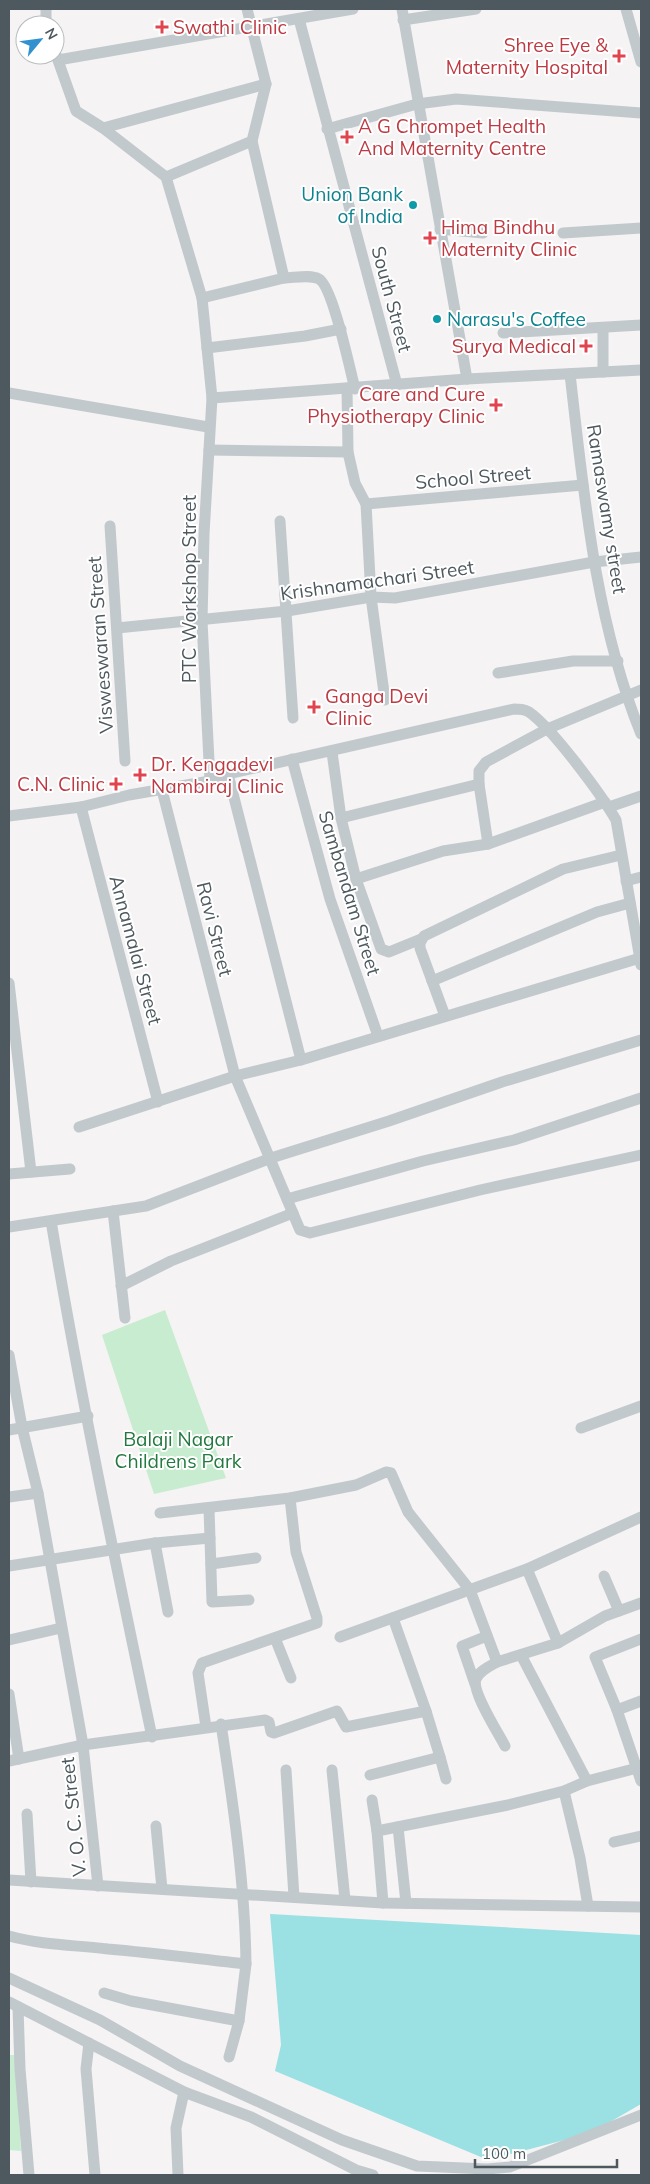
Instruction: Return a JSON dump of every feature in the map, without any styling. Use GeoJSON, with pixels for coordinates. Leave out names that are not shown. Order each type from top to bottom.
{"type":"FeatureCollection","features":[{"type":"Feature","properties":{"kind":"street"},"geometry":{"type":"LineString","coordinates":[[248,9],[266,84],[252,141],[284,278]]}},
{"type":"Feature","properties":{"kind":"street"},"geometry":{"type":"LineString","coordinates":[[65,55],[353,9]]}},
{"type":"Feature","properties":{"kind":"street"},"geometry":{"type":"LineString","coordinates":[[467,379],[402,14],[476,9]]}},
{"type":"Feature","properties":{"kind":"street"},"geometry":{"type":"LineString","coordinates":[[626,9],[641,62]]}},
{"type":"Feature","properties":{"kind":"street","name":"South Street"},"geometry":{"type":"LineString","coordinates":[[299,19],[397,385]]}},
{"type":"Feature","properties":{"kind":"street"},"geometry":{"type":"LineString","coordinates":[[59,65],[76,111],[103,128],[166,177],[252,141]]}},
{"type":"Feature","properties":{"kind":"street"},"geometry":{"type":"LineString","coordinates":[[103,128],[266,84]]}},
{"type":"Feature","properties":{"kind":"street"},"geometry":{"type":"LineString","coordinates":[[327,128],[417,104],[456,100],[641,113]]}},
{"type":"Feature","properties":{"kind":"street","name":"PTC Workshop Street"},"geometry":{"type":"LineString","coordinates":[[166,177],[202,298],[212,398],[208,427],[209,450],[204,534],[202,621],[210,781]]}},
{"type":"Feature","properties":{"kind":"street"},"geometry":{"type":"LineString","coordinates":[[564,233],[641,228]]}},
{"type":"Feature","properties":{"kind":"street"},"geometry":{"type":"LineString","coordinates":[[440,229],[483,233]]}},
{"type":"Feature","properties":{"kind":"street"},"geometry":{"type":"LineString","coordinates":[[202,298],[284,278],[313,277],[320,279],[324,284],[341,328],[351,388],[348,452],[355,483],[366,504],[371,597],[385,700]]}},
{"type":"Feature","properties":{"kind":"street"},"geometry":{"type":"LineString","coordinates":[[503,332],[641,325]]}},
{"type":"Feature","properties":{"kind":"street"},"geometry":{"type":"LineString","coordinates":[[207,348],[305,336],[341,328]]}},
{"type":"Feature","properties":{"kind":"street"},"geometry":{"type":"LineString","coordinates":[[603,328],[603,372]]}},
{"type":"Feature","properties":{"kind":"street"},"geometry":{"type":"LineString","coordinates":[[212,398],[467,379],[641,370]]}},
{"type":"Feature","properties":{"kind":"street","name":"Ramaswamy street"},"geometry":{"type":"LineString","coordinates":[[570,374],[594,562],[626,697],[641,734]]}},
{"type":"Feature","properties":{"kind":"street"},"geometry":{"type":"LineString","coordinates":[[9,393],[208,427]]}},
{"type":"Feature","properties":{"kind":"street"},"geometry":{"type":"LineString","coordinates":[[209,450],[348,452]]}},
{"type":"Feature","properties":{"kind":"street","name":"School Street"},"geometry":{"type":"LineString","coordinates":[[366,504],[583,485]]}},
{"type":"Feature","properties":{"kind":"street"},"geometry":{"type":"LineString","coordinates":[[280,521],[293,718]]}},
{"type":"Feature","properties":{"kind":"street","name":"Visweswaran Street"},"geometry":{"type":"LineString","coordinates":[[110,526],[125,761]]}},
{"type":"Feature","properties":{"kind":"street","name":"Krishnamachari Street"},"geometry":{"type":"LineString","coordinates":[[117,628],[287,611],[371,597],[395,598],[594,562],[641,557]]}},
{"type":"Feature","properties":{"kind":"street"},"geometry":{"type":"LineString","coordinates":[[498,673],[573,661],[618,661]]}},
{"type":"Feature","properties":{"kind":"street"},"geometry":{"type":"LineString","coordinates":[[488,844],[479,784],[479,771],[486,762],[547,729],[641,690]]}},
{"type":"Feature","properties":{"kind":"street"},"geometry":{"type":"LineString","coordinates":[[9,816],[81,807],[129,795],[210,781],[228,774],[292,759],[332,752],[514,709],[522,709],[529,712],[547,729],[607,805],[618,825],[621,854],[641,962],[445,1016],[301,1060],[235,1076],[79,1127]]}},
{"type":"Feature","properties":{"kind":"street"},"geometry":{"type":"LineString","coordinates":[[332,752],[341,818],[356,879],[381,949],[389,952],[421,939],[563,869],[621,854]]}},
{"type":"Feature","properties":{"kind":"street","name":"Sambandam Street"},"geometry":{"type":"LineString","coordinates":[[292,759],[330,900],[378,1036]]}},
{"type":"Feature","properties":{"kind":"street"},"geometry":{"type":"LineString","coordinates":[[228,774],[301,1060]]}},
{"type":"Feature","properties":{"kind":"street"},"geometry":{"type":"LineString","coordinates":[[341,818],[479,784]]}},
{"type":"Feature","properties":{"kind":"street","name":"Ravi Street"},"geometry":{"type":"LineString","coordinates":[[162,790],[235,1076],[300,1230],[310,1233],[480,1190],[641,1155]]}},
{"type":"Feature","properties":{"kind":"street"},"geometry":{"type":"LineString","coordinates":[[356,879],[443,851],[488,844],[607,805],[641,796]]}},
{"type":"Feature","properties":{"kind":"street","name":"Annamalai Street"},"geometry":{"type":"LineString","coordinates":[[81,807],[158,1102]]}},
{"type":"Feature","properties":{"kind":"street"},"geometry":{"type":"LineString","coordinates":[[626,881],[641,877]]}},
{"type":"Feature","properties":{"kind":"street"},"geometry":{"type":"LineString","coordinates":[[432,981],[597,912],[630,903]]}},
{"type":"Feature","properties":{"kind":"street"},"geometry":{"type":"LineString","coordinates":[[421,939],[420,948],[445,1016]]}},
{"type":"Feature","properties":{"kind":"street"},"geometry":{"type":"LineString","coordinates":[[9,983],[31,1172]]}},
{"type":"Feature","properties":{"kind":"street"},"geometry":{"type":"LineString","coordinates":[[9,1227],[146,1206],[271,1158],[389,1121],[502,1082],[641,1040]]}},
{"type":"Feature","properties":{"kind":"street"},"geometry":{"type":"LineString","coordinates":[[287,1199],[423,1162],[514,1140],[641,1098]]}},
{"type":"Feature","properties":{"kind":"street"},"geometry":{"type":"LineString","coordinates":[[9,1174],[70,1169]]}},
{"type":"Feature","properties":{"kind":"street"},"geometry":{"type":"LineString","coordinates":[[113,1211],[125,1318]]}},
{"type":"Feature","properties":{"kind":"street"},"geometry":{"type":"LineString","coordinates":[[121,1286],[171,1261],[293,1213]]}},
{"type":"Feature","properties":{"kind":"street"},"geometry":{"type":"LineString","coordinates":[[51,1221],[73,1354],[88,1416],[113,1550],[152,1737]]}},
{"type":"Feature","properties":{"kind":"street","name":"V. O. C. Street"},"geometry":{"type":"LineString","coordinates":[[9,1356],[22,1427],[38,1493],[83,1746],[98,1886]]}},
{"type":"Feature","properties":{"kind":"street"},"geometry":{"type":"LineString","coordinates":[[581,1428],[641,1406]]}},
{"type":"Feature","properties":{"kind":"street"},"geometry":{"type":"LineString","coordinates":[[9,1430],[88,1416]]}},
{"type":"Feature","properties":{"kind":"street"},"geometry":{"type":"LineString","coordinates":[[160,1513],[290,1498],[356,1485],[386,1472],[391,1474],[408,1512],[470,1590],[497,1662]]}},
{"type":"Feature","properties":{"kind":"street"},"geometry":{"type":"LineString","coordinates":[[9,1498],[38,1493]]}},
{"type":"Feature","properties":{"kind":"street"},"geometry":{"type":"LineString","coordinates":[[206,1727],[198,1673],[199,1667],[206,1660],[313,1626],[318,1621],[296,1552],[290,1498]]}},
{"type":"Feature","properties":{"kind":"street"},"geometry":{"type":"LineString","coordinates":[[209,1508],[212,1602],[249,1600]]}},
{"type":"Feature","properties":{"kind":"street"},"geometry":{"type":"LineString","coordinates":[[340,1637],[527,1569],[641,1517]]}},
{"type":"Feature","properties":{"kind":"street"},"geometry":{"type":"LineString","coordinates":[[9,1566],[155,1543],[210,1538]]}},
{"type":"Feature","properties":{"kind":"street"},"geometry":{"type":"LineString","coordinates":[[155,1543],[168,1612]]}},
{"type":"Feature","properties":{"kind":"street"},"geometry":{"type":"LineString","coordinates":[[211,1564],[256,1558]]}},
{"type":"Feature","properties":{"kind":"street"},"geometry":{"type":"LineString","coordinates":[[527,1569],[558,1643]]}},
{"type":"Feature","properties":{"kind":"street"},"geometry":{"type":"LineString","coordinates":[[604,1576],[619,1611]]}},
{"type":"Feature","properties":{"kind":"street"},"geometry":{"type":"LineString","coordinates":[[475,1684],[476,1678],[482,1672],[497,1662],[558,1643],[605,1616],[641,1603]]}},
{"type":"Feature","properties":{"kind":"street"},"geometry":{"type":"LineString","coordinates":[[394,1618],[426,1711],[446,1779]]}},
{"type":"Feature","properties":{"kind":"street"},"geometry":{"type":"LineString","coordinates":[[9,1640],[61,1628]]}},
{"type":"Feature","properties":{"kind":"street"},"geometry":{"type":"LineString","coordinates":[[487,1636],[462,1646],[480,1699],[505,1746]]}},
{"type":"Feature","properties":{"kind":"street"},"geometry":{"type":"LineString","coordinates":[[275,1638],[291,1678]]}},
{"type":"Feature","properties":{"kind":"street"},"geometry":{"type":"LineString","coordinates":[[641,1639],[595,1657],[639,1768],[641,1781]]}},
{"type":"Feature","properties":{"kind":"street"},"geometry":{"type":"LineString","coordinates":[[521,1655],[587,1781]]}},
{"type":"Feature","properties":{"kind":"street"},"geometry":{"type":"LineString","coordinates":[[9,1694],[14,1760],[83,1746],[152,1737],[221,1724],[265,1720],[269,1722],[271,1732],[274,1733],[337,1711],[346,1728],[426,1711]]}},
{"type":"Feature","properties":{"kind":"street"},"geometry":{"type":"LineString","coordinates":[[617,1710],[641,1701]]}},
{"type":"Feature","properties":{"kind":"street"},"geometry":{"type":"LineString","coordinates":[[221,1724],[231,1792],[246,1964],[239,2020],[229,2057]]}},
{"type":"Feature","properties":{"kind":"street"},"geometry":{"type":"LineString","coordinates":[[370,1776],[440,1757]]}},
{"type":"Feature","properties":{"kind":"street"},"geometry":{"type":"LineString","coordinates":[[377,1831],[508,1805],[564,1791],[587,1781],[639,1768]]}},
{"type":"Feature","properties":{"kind":"street"},"geometry":{"type":"LineString","coordinates":[[286,1770],[294,1897]]}},
{"type":"Feature","properties":{"kind":"street"},"geometry":{"type":"LineString","coordinates":[[332,1770],[345,1900]]}},
{"type":"Feature","properties":{"kind":"street"},"geometry":{"type":"LineString","coordinates":[[564,1791],[580,1858],[588,1906]]}},
{"type":"Feature","properties":{"kind":"street"},"geometry":{"type":"LineString","coordinates":[[372,1800],[377,1831],[383,1903]]}},
{"type":"Feature","properties":{"kind":"street"},"geometry":{"type":"LineString","coordinates":[[26,1814],[31,1882]]}},
{"type":"Feature","properties":{"kind":"street"},"geometry":{"type":"LineString","coordinates":[[156,1826],[162,1890]]}},
{"type":"Feature","properties":{"kind":"street"},"geometry":{"type":"LineString","coordinates":[[398,1827],[406,1903]]}},
{"type":"Feature","properties":{"kind":"street"},"geometry":{"type":"LineString","coordinates":[[614,1842],[641,1836]]}},
{"type":"Feature","properties":{"kind":"street"},"geometry":{"type":"LineString","coordinates":[[9,1880],[383,1903],[641,1907]]}},
{"type":"Feature","properties":{"kind":"street"},"geometry":{"type":"LineString","coordinates":[[9,1936],[32,1942],[68,1947],[105,1948],[246,1964]]}},
{"type":"Feature","properties":{"kind":"street"},"geometry":{"type":"LineString","coordinates":[[9,1978],[100,2020],[180,2066],[342,2140],[417,2166],[487,2169],[510,2167],[641,2115]]}},
{"type":"Feature","properties":{"kind":"street"},"geometry":{"type":"LineString","coordinates":[[104,1993],[130,2001],[239,2020]]}},
{"type":"Feature","properties":{"kind":"street"},"geometry":{"type":"LineString","coordinates":[[13,2004],[184,2092],[251,2117],[356,2170],[372,2175]]}},
{"type":"Feature","properties":{"kind":"street"},"geometry":{"type":"LineString","coordinates":[[13,2004],[29,2175]]}},
{"type":"Feature","properties":{"kind":"street"},"geometry":{"type":"LineString","coordinates":[[89,2043],[86,2069],[95,2175]]}},
{"type":"Feature","properties":{"kind":"street"},"geometry":{"type":"LineString","coordinates":[[178,2175],[176,2128],[184,2092]]}},
{"type":"Feature","properties":{"kind":"green space","name":"Balaji Nagar Childrens Park"},"geometry":{"type":"Polygon","coordinates":[[[165,1310],[226,1478],[154,1494],[102,1335],[165,1310]]]}},
{"type":"Feature","properties":{"kind":"green space"},"geometry":{"type":"Polygon","coordinates":[[[9,2055],[15,2055],[21,2151],[9,2150],[9,2055]]]}},
{"type":"Feature","properties":{"kind":"water"},"geometry":{"type":"Polygon","coordinates":[[[270,1914],[641,1935],[641,2104],[591,2133],[488,2160],[275,2071],[281,2045],[270,1914]]]}},
{"type":"Feature","properties":{"kind":"place","name":"Swathi Clinic"},"geometry":{"type":"Point","coordinates":[162,27]}},
{"type":"Feature","properties":{"kind":"place","name":"Shree Eye & Maternity Hospital"},"geometry":{"type":"Point","coordinates":[619,56]}},
{"type":"Feature","properties":{"kind":"place","name":"A G Chrompet Health And Maternity Centre"},"geometry":{"type":"Point","coordinates":[347,137]}},
{"type":"Feature","properties":{"kind":"place","name":"Union Bank of India"},"geometry":{"type":"Point","coordinates":[413,205]}},
{"type":"Feature","properties":{"kind":"place","name":"Hima Bindhu Maternity Clinic"},"geometry":{"type":"Point","coordinates":[430,238]}},
{"type":"Feature","properties":{"kind":"place","name":"Narasu's Coffee"},"geometry":{"type":"Point","coordinates":[437,319]}},
{"type":"Feature","properties":{"kind":"place","name":"Surya Medical"},"geometry":{"type":"Point","coordinates":[586,346]}},
{"type":"Feature","properties":{"kind":"place","name":"Care and Cure Physiotherapy Clinic"},"geometry":{"type":"Point","coordinates":[496,405]}},
{"type":"Feature","properties":{"kind":"place","name":"Ganga Devi Clinic"},"geometry":{"type":"Point","coordinates":[314,707]}},
{"type":"Feature","properties":{"kind":"place","name":"Dr. Kengadevi Nambiraj Clinic"},"geometry":{"type":"Point","coordinates":[140,775]}},
{"type":"Feature","properties":{"kind":"place","name":"C.N. Clinic"},"geometry":{"type":"Point","coordinates":[116,784]}}]}
